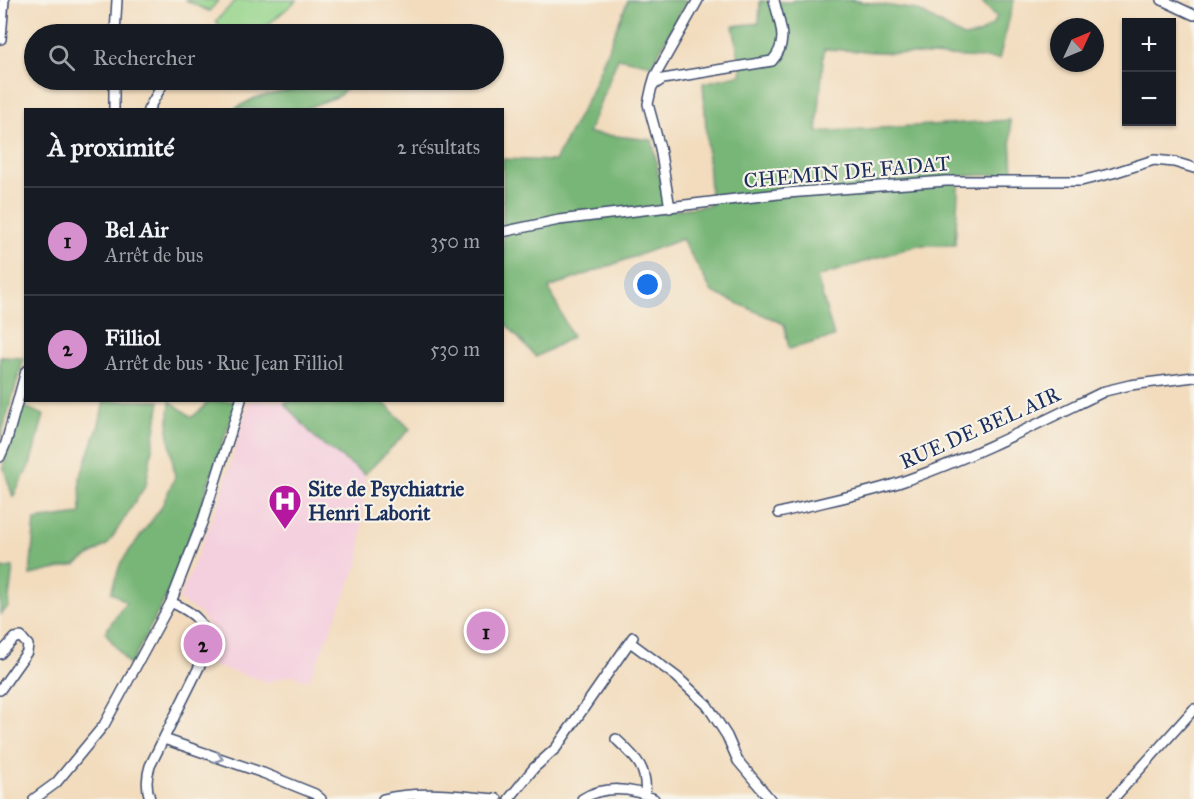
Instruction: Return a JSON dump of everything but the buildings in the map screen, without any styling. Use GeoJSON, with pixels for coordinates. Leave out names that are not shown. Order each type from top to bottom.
{"type":"FeatureCollection","features":[{"type":"Feature","properties":{"kind":"street"},"geometry":{"type":"LineString","coordinates":[[1,39],[4,0]]}},
{"type":"Feature","properties":{"kind":"street"},"geometry":{"type":"LineString","coordinates":[[116,24],[117,0]]}},
{"type":"Feature","properties":{"kind":"street"},"geometry":{"type":"LineString","coordinates":[[670,208],[648,95],[655,76],[698,0]]}},
{"type":"Feature","properties":{"kind":"street"},"geometry":{"type":"LineString","coordinates":[[652,86],[663,79],[772,61],[780,52],[783,41],[774,0]]}},
{"type":"Feature","properties":{"kind":"street"},"geometry":{"type":"LineString","coordinates":[[1162,0],[1194,15]]}},
{"type":"Feature","properties":{"kind":"street"},"geometry":{"type":"LineString","coordinates":[[114,90],[114,108]]}},
{"type":"Feature","properties":{"kind":"street"},"geometry":{"type":"LineString","coordinates":[[149,108],[159,90]]}},
{"type":"Feature","properties":{"kind":"street","name":"CHEMIN DE FADAT"},"geometry":{"type":"LineString","coordinates":[[504,232],[559,220],[787,193],[946,181],[1081,181],[1154,160],[1174,162],[1194,168]]}},
{"type":"Feature","properties":{"kind":"street","name":"RUE DE BEL AIR"},"geometry":{"type":"LineString","coordinates":[[779,513],[856,496],[905,481],[958,460],[1105,391],[1130,385],[1194,377]]}},
{"type":"Feature","properties":{"kind":"street"},"geometry":{"type":"LineString","coordinates":[[0,457],[24,378]]}},
{"type":"Feature","properties":{"kind":"street"},"geometry":{"type":"LineString","coordinates":[[34,798],[56,783],[104,726],[171,602],[202,520],[240,402]]}},
{"type":"Feature","properties":{"kind":"street"},"geometry":{"type":"LineString","coordinates":[[150,799],[147,777],[206,652],[207,640],[200,620],[186,609],[171,602]]}},
{"type":"Feature","properties":{"kind":"street"},"geometry":{"type":"LineString","coordinates":[[0,654],[15,638],[21,638],[28,645],[27,652],[0,690]]}},
{"type":"Feature","properties":{"kind":"street"},"geometry":{"type":"LineString","coordinates":[[509,799],[534,768],[556,748],[632,639],[707,705],[727,736],[738,761],[770,799]]}},
{"type":"Feature","properties":{"kind":"street"},"geometry":{"type":"LineString","coordinates":[[1113,799],[1192,715]]}},
{"type":"Feature","properties":{"kind":"street"},"geometry":{"type":"LineString","coordinates":[[164,739],[263,773],[315,794],[321,799]]}},
{"type":"Feature","properties":{"kind":"street"},"geometry":{"type":"LineString","coordinates":[[582,799],[591,793],[607,790],[624,790],[650,797],[645,774],[639,762],[616,739]]}},
{"type":"Feature","properties":{"kind":"street"},"geometry":{"type":"LineString","coordinates":[[383,799],[400,795],[497,799]]}},
{"type":"Feature","properties":{"kind":"shaded area","name":"Site de Psychiatrie Henri Laborit"},"geometry":{"type":"Polygon","coordinates":[[[249,402],[282,402],[318,441],[365,474],[360,560],[309,681],[292,675],[268,682],[207,664],[213,650],[210,630],[201,614],[179,600],[220,499],[249,402]]]}},
{"type":"Feature","properties":{"kind":"green space"},"geometry":{"type":"Polygon","coordinates":[[[185,0],[219,0],[209,11],[185,0]]]}},
{"type":"Feature","properties":{"kind":"green space"},"geometry":{"type":"Polygon","coordinates":[[[236,0],[297,0],[269,24],[218,24],[216,21],[236,0]]]}},
{"type":"Feature","properties":{"kind":"green space"},"geometry":{"type":"Polygon","coordinates":[[[628,0],[687,0],[652,65],[618,58],[588,133],[652,140],[666,211],[711,205],[703,83],[742,74],[733,26],[759,23],[760,1],[851,0],[917,10],[963,37],[977,35],[993,24],[997,17],[980,0],[1014,0],[999,59],[824,49],[817,132],[1010,120],[1013,174],[959,176],[955,245],[918,245],[817,277],[834,337],[789,349],[784,324],[712,292],[682,239],[549,288],[572,337],[536,357],[504,322],[504,159],[555,161],[590,94],[628,0]]]}},
{"type":"Feature","properties":{"kind":"green space"},"geometry":{"type":"Polygon","coordinates":[[[291,90],[344,90],[339,96],[307,108],[236,108],[255,98],[291,90]]]}},
{"type":"Feature","properties":{"kind":"green space"},"geometry":{"type":"Polygon","coordinates":[[[0,357],[24,358],[0,440],[0,357]]]}},
{"type":"Feature","properties":{"kind":"green space"},"geometry":{"type":"Polygon","coordinates":[[[104,402],[160,402],[146,485],[108,544],[75,565],[30,575],[35,520],[81,514],[80,478],[99,425],[104,402]]]}},
{"type":"Feature","properties":{"kind":"green space"},"geometry":{"type":"Polygon","coordinates":[[[170,402],[192,417],[206,402],[237,402],[168,593],[130,666],[105,632],[126,602],[111,592],[121,562],[161,508],[175,477],[168,430],[170,402]]]}},
{"type":"Feature","properties":{"kind":"green space"},"geometry":{"type":"Polygon","coordinates":[[[383,402],[410,429],[365,474],[318,441],[284,403],[383,402]]]}},
{"type":"Feature","properties":{"kind":"green space"},"geometry":{"type":"Polygon","coordinates":[[[22,406],[44,415],[30,465],[13,497],[3,466],[22,406]]]}},
{"type":"Feature","properties":{"kind":"green space"},"geometry":{"type":"Polygon","coordinates":[[[13,567],[8,607],[0,615],[0,569],[13,567]]]}},
{"type":"Feature","properties":{"kind":"place","name":"Site de Psychiatrie Henri Laborit"},"geometry":{"type":"Point","coordinates":[285,530]}},
{"type":"Feature","properties":{"kind":"place","name":"Bel Air"},"geometry":{"type":"Point","coordinates":[486,631]}},
{"type":"Feature","properties":{"kind":"place","name":"Filliol"},"geometry":{"type":"Point","coordinates":[203,644]}}]}
